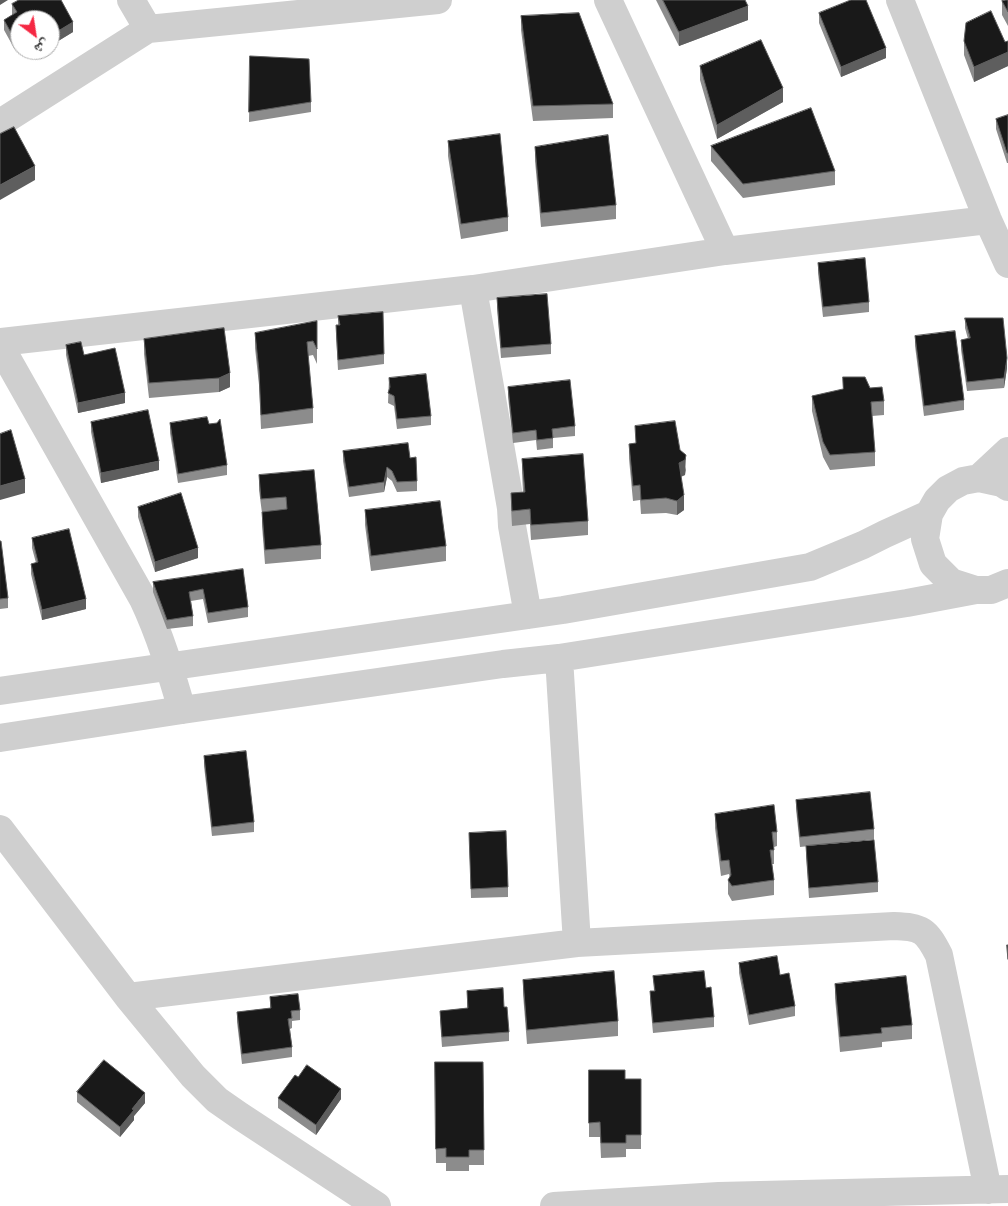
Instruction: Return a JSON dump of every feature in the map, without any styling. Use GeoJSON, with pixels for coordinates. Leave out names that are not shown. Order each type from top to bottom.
{"type":"FeatureCollection","features":[{"type":"Feature","properties":{"kind":"street"},"geometry":{"type":"LineString","coordinates":[[131,0],[148,29]]}},
{"type":"Feature","properties":{"kind":"street"},"geometry":{"type":"LineString","coordinates":[[0,124],[148,29],[438,0]]}},
{"type":"Feature","properties":{"kind":"street"},"geometry":{"type":"LineString","coordinates":[[608,0],[724,251]]}},
{"type":"Feature","properties":{"kind":"street"},"geometry":{"type":"LineString","coordinates":[[900,0],[988,220],[1008,264]]}},
{"type":"Feature","properties":{"kind":"street"},"geometry":{"type":"LineString","coordinates":[[0,342],[472,289],[724,251],[988,220]]}},
{"type":"Feature","properties":{"kind":"street"},"geometry":{"type":"LineString","coordinates":[[472,289],[528,615]]}},
{"type":"Feature","properties":{"kind":"street"},"geometry":{"type":"LineString","coordinates":[[0,346],[143,599],[170,667],[182,710]]}},
{"type":"Feature","properties":{"kind":"street"},"geometry":{"type":"LineString","coordinates":[[979,478],[1008,452]]}},
{"type":"Feature","properties":{"kind":"street"},"geometry":{"type":"LineString","coordinates":[[976,590],[951,582],[933,564],[925,539],[929,514],[937,500],[948,488],[963,481],[979,478],[1008,486]]}},
{"type":"Feature","properties":{"kind":"street"},"geometry":{"type":"LineString","coordinates":[[0,691],[528,615],[810,566],[863,545],[929,514]]}},
{"type":"Feature","properties":{"kind":"street"},"geometry":{"type":"LineString","coordinates":[[0,738],[503,664],[559,658],[907,603],[976,590],[991,590],[1007,584]]}},
{"type":"Feature","properties":{"kind":"street"},"geometry":{"type":"LineString","coordinates":[[559,658],[576,943]]}},
{"type":"Feature","properties":{"kind":"street"},"geometry":{"type":"LineString","coordinates":[[0,829],[128,997],[193,1076],[217,1100],[377,1206]]}},
{"type":"Feature","properties":{"kind":"street"},"geometry":{"type":"LineString","coordinates":[[128,997],[576,943],[894,926],[922,930],[931,939],[939,955],[998,1190],[554,1206]]}},
{"type":"Feature","properties":{"kind":"building"},"geometry":{"type":"Polygon","coordinates":[[[19,0],[61,0],[73,22],[60,30],[60,10],[16,10],[12,4],[19,0]]]}},
{"type":"Feature","properties":{"kind":"building"},"geometry":{"type":"Polygon","coordinates":[[[663,0],[745,0],[748,6],[679,32],[663,0]]]}},
{"type":"Feature","properties":{"kind":"building"},"geometry":{"type":"Polygon","coordinates":[[[851,0],[866,0],[886,48],[841,67],[819,13],[851,0]]]}},
{"type":"Feature","properties":{"kind":"building"},"geometry":{"type":"Polygon","coordinates":[[[1008,0],[1008,12],[1002,1],[1008,0]]]}},
{"type":"Feature","properties":{"kind":"building"},"geometry":{"type":"Polygon","coordinates":[[[991,11],[1005,42],[1008,41],[1008,52],[974,67],[964,41],[966,23],[991,11]]]}},
{"type":"Feature","properties":{"kind":"building"},"geometry":{"type":"Polygon","coordinates":[[[579,13],[613,104],[533,106],[521,16],[579,13]]]}},
{"type":"Feature","properties":{"kind":"building"},"geometry":{"type":"Polygon","coordinates":[[[10,16],[10,31],[4,20],[10,16]]]}},
{"type":"Feature","properties":{"kind":"building"},"geometry":{"type":"Polygon","coordinates":[[[761,40],[783,88],[717,125],[700,66],[761,40]]]}},
{"type":"Feature","properties":{"kind":"building"},"geometry":{"type":"Polygon","coordinates":[[[250,56],[309,59],[311,102],[249,112],[250,56]]]}},
{"type":"Feature","properties":{"kind":"building"},"geometry":{"type":"Polygon","coordinates":[[[811,108],[835,171],[743,184],[711,146],[811,108]]]}},
{"type":"Feature","properties":{"kind":"building"},"geometry":{"type":"Polygon","coordinates":[[[1008,115],[1008,153],[1007,153],[996,119],[1008,115]]]}},
{"type":"Feature","properties":{"kind":"building"},"geometry":{"type":"Polygon","coordinates":[[[14,127],[35,166],[0,185],[0,134],[14,127]]]}},
{"type":"Feature","properties":{"kind":"building"},"geometry":{"type":"Polygon","coordinates":[[[500,134],[508,217],[461,224],[448,141],[500,134]]]}},
{"type":"Feature","properties":{"kind":"building"},"geometry":{"type":"Polygon","coordinates":[[[608,135],[616,205],[541,213],[535,147],[608,135]]]}},
{"type":"Feature","properties":{"kind":"building"},"geometry":{"type":"Polygon","coordinates":[[[865,258],[869,302],[823,307],[818,263],[865,258]]]}},
{"type":"Feature","properties":{"kind":"building"},"geometry":{"type":"Polygon","coordinates":[[[547,294],[551,344],[501,348],[497,298],[547,294]]]}},
{"type":"Feature","properties":{"kind":"building"},"geometry":{"type":"Polygon","coordinates":[[[383,312],[384,354],[338,360],[336,325],[340,325],[338,316],[383,312]]]}},
{"type":"Feature","properties":{"kind":"building"},"geometry":{"type":"Polygon","coordinates":[[[965,318],[1003,318],[1007,358],[1004,378],[967,382],[961,340],[970,338],[965,318]]]}},
{"type":"Feature","properties":{"kind":"building"},"geometry":{"type":"Polygon","coordinates":[[[317,321],[317,349],[313,341],[307,342],[313,408],[261,415],[255,333],[317,321]]]}},
{"type":"Feature","properties":{"kind":"building"},"geometry":{"type":"Polygon","coordinates":[[[224,328],[230,373],[219,378],[149,383],[144,339],[224,328]]]}},
{"type":"Feature","properties":{"kind":"building"},"geometry":{"type":"Polygon","coordinates":[[[955,331],[964,400],[924,406],[915,336],[955,331]]]}},
{"type":"Feature","properties":{"kind":"building"},"geometry":{"type":"Polygon","coordinates":[[[81,342],[84,355],[115,348],[125,393],[78,403],[66,345],[81,342]]]}},
{"type":"Feature","properties":{"kind":"building"},"geometry":{"type":"Polygon","coordinates":[[[426,374],[431,416],[397,419],[394,396],[388,393],[390,387],[389,378],[426,374]]]}},
{"type":"Feature","properties":{"kind":"building"},"geometry":{"type":"Polygon","coordinates":[[[843,377],[865,377],[870,388],[882,387],[884,401],[871,402],[875,452],[830,455],[823,442],[812,396],[843,389],[843,377]]]}},
{"type":"Feature","properties":{"kind":"building"},"geometry":{"type":"Polygon","coordinates":[[[570,380],[575,426],[552,429],[553,438],[537,440],[536,430],[513,433],[508,387],[570,380]]]}},
{"type":"Feature","properties":{"kind":"building"},"geometry":{"type":"Polygon","coordinates":[[[148,410],[159,461],[101,473],[91,422],[148,410]]]}},
{"type":"Feature","properties":{"kind":"building"},"geometry":{"type":"Polygon","coordinates":[[[207,417],[209,424],[217,423],[220,419],[227,465],[178,474],[170,423],[207,417]]]}},
{"type":"Feature","properties":{"kind":"building"},"geometry":{"type":"Polygon","coordinates":[[[675,421],[680,450],[686,455],[685,460],[679,463],[684,495],[677,501],[666,498],[641,500],[640,485],[633,486],[629,444],[636,443],[635,426],[675,421]]]}},
{"type":"Feature","properties":{"kind":"building"},"geometry":{"type":"Polygon","coordinates":[[[11,430],[25,479],[0,486],[0,434],[11,430]]]}},
{"type":"Feature","properties":{"kind":"building"},"geometry":{"type":"Polygon","coordinates":[[[408,443],[410,458],[416,457],[417,481],[397,482],[392,471],[387,467],[384,482],[349,487],[343,451],[408,443]]]}},
{"type":"Feature","properties":{"kind":"building"},"geometry":{"type":"Polygon","coordinates":[[[583,454],[588,521],[531,525],[530,509],[512,511],[511,493],[525,492],[522,459],[583,454]]]}},
{"type":"Feature","properties":{"kind":"building"},"geometry":{"type":"Polygon","coordinates":[[[314,470],[321,545],[265,550],[262,512],[287,509],[286,497],[261,499],[259,475],[314,470]]]}},
{"type":"Feature","properties":{"kind":"building"},"geometry":{"type":"Polygon","coordinates":[[[181,493],[198,548],[155,562],[138,507],[181,493]]]}},
{"type":"Feature","properties":{"kind":"building"},"geometry":{"type":"Polygon","coordinates":[[[440,501],[446,546],[371,556],[365,510],[440,501]]]}},
{"type":"Feature","properties":{"kind":"building"},"geometry":{"type":"Polygon","coordinates":[[[69,529],[86,599],[42,610],[31,564],[38,562],[32,538],[69,529]]]}},
{"type":"Feature","properties":{"kind":"building"},"geometry":{"type":"Polygon","coordinates":[[[0,541],[8,598],[0,599],[0,541]]]}},
{"type":"Feature","properties":{"kind":"building"},"geometry":{"type":"Polygon","coordinates":[[[243,569],[248,607],[208,613],[203,589],[189,592],[193,616],[167,620],[153,582],[243,569]]]}},
{"type":"Feature","properties":{"kind":"building"},"geometry":{"type":"Polygon","coordinates":[[[246,751],[254,822],[212,827],[204,756],[246,751]]]}},
{"type":"Feature","properties":{"kind":"building"},"geometry":{"type":"Polygon","coordinates":[[[870,792],[874,829],[800,837],[796,800],[870,792]]]}},
{"type":"Feature","properties":{"kind":"building"},"geometry":{"type":"Polygon","coordinates":[[[774,805],[777,832],[772,832],[774,850],[770,850],[774,880],[732,886],[728,880],[731,875],[729,860],[721,861],[715,814],[774,805]]]}},
{"type":"Feature","properties":{"kind":"building"},"geometry":{"type":"Polygon","coordinates":[[[506,831],[508,887],[471,889],[469,833],[506,831]]]}},
{"type":"Feature","properties":{"kind":"building"},"geometry":{"type":"Polygon","coordinates":[[[874,840],[878,882],[809,888],[806,846],[874,840]]]}},
{"type":"Feature","properties":{"kind":"building"},"geometry":{"type":"Polygon","coordinates":[[[777,956],[780,975],[789,973],[795,1006],[749,1015],[739,963],[777,956]]]}},
{"type":"Feature","properties":{"kind":"building"},"geometry":{"type":"Polygon","coordinates":[[[614,971],[618,1021],[527,1030],[523,980],[614,971]]]}},
{"type":"Feature","properties":{"kind":"building"},"geometry":{"type":"Polygon","coordinates":[[[704,971],[706,988],[711,987],[714,1017],[653,1023],[650,991],[655,991],[653,976],[704,971]]]}},
{"type":"Feature","properties":{"kind":"building"},"geometry":{"type":"Polygon","coordinates":[[[906,976],[912,1025],[881,1028],[882,1033],[840,1037],[835,984],[906,976]]]}},
{"type":"Feature","properties":{"kind":"building"},"geometry":{"type":"Polygon","coordinates":[[[503,988],[504,1007],[507,1007],[509,1032],[442,1037],[440,1011],[468,1008],[467,991],[503,988]]]}},
{"type":"Feature","properties":{"kind":"building"},"geometry":{"type":"Polygon","coordinates":[[[298,994],[300,1010],[291,1011],[292,1018],[288,1019],[292,1047],[242,1054],[237,1012],[271,1008],[270,997],[298,994]]]}},
{"type":"Feature","properties":{"kind":"building"},"geometry":{"type":"Polygon","coordinates":[[[104,1060],[145,1093],[120,1127],[77,1092],[104,1060]]]}},
{"type":"Feature","properties":{"kind":"building"},"geometry":{"type":"Polygon","coordinates":[[[435,1062],[483,1062],[484,1150],[469,1150],[469,1157],[446,1157],[446,1148],[436,1149],[435,1062]]]}},
{"type":"Feature","properties":{"kind":"building"},"geometry":{"type":"Polygon","coordinates":[[[307,1065],[341,1089],[316,1125],[278,1098],[295,1075],[298,1077],[307,1065]]]}},
{"type":"Feature","properties":{"kind":"building"},"geometry":{"type":"Polygon","coordinates":[[[589,1070],[625,1070],[625,1079],[641,1079],[641,1135],[626,1135],[626,1143],[601,1143],[600,1122],[589,1123],[589,1070]]]}}]}
